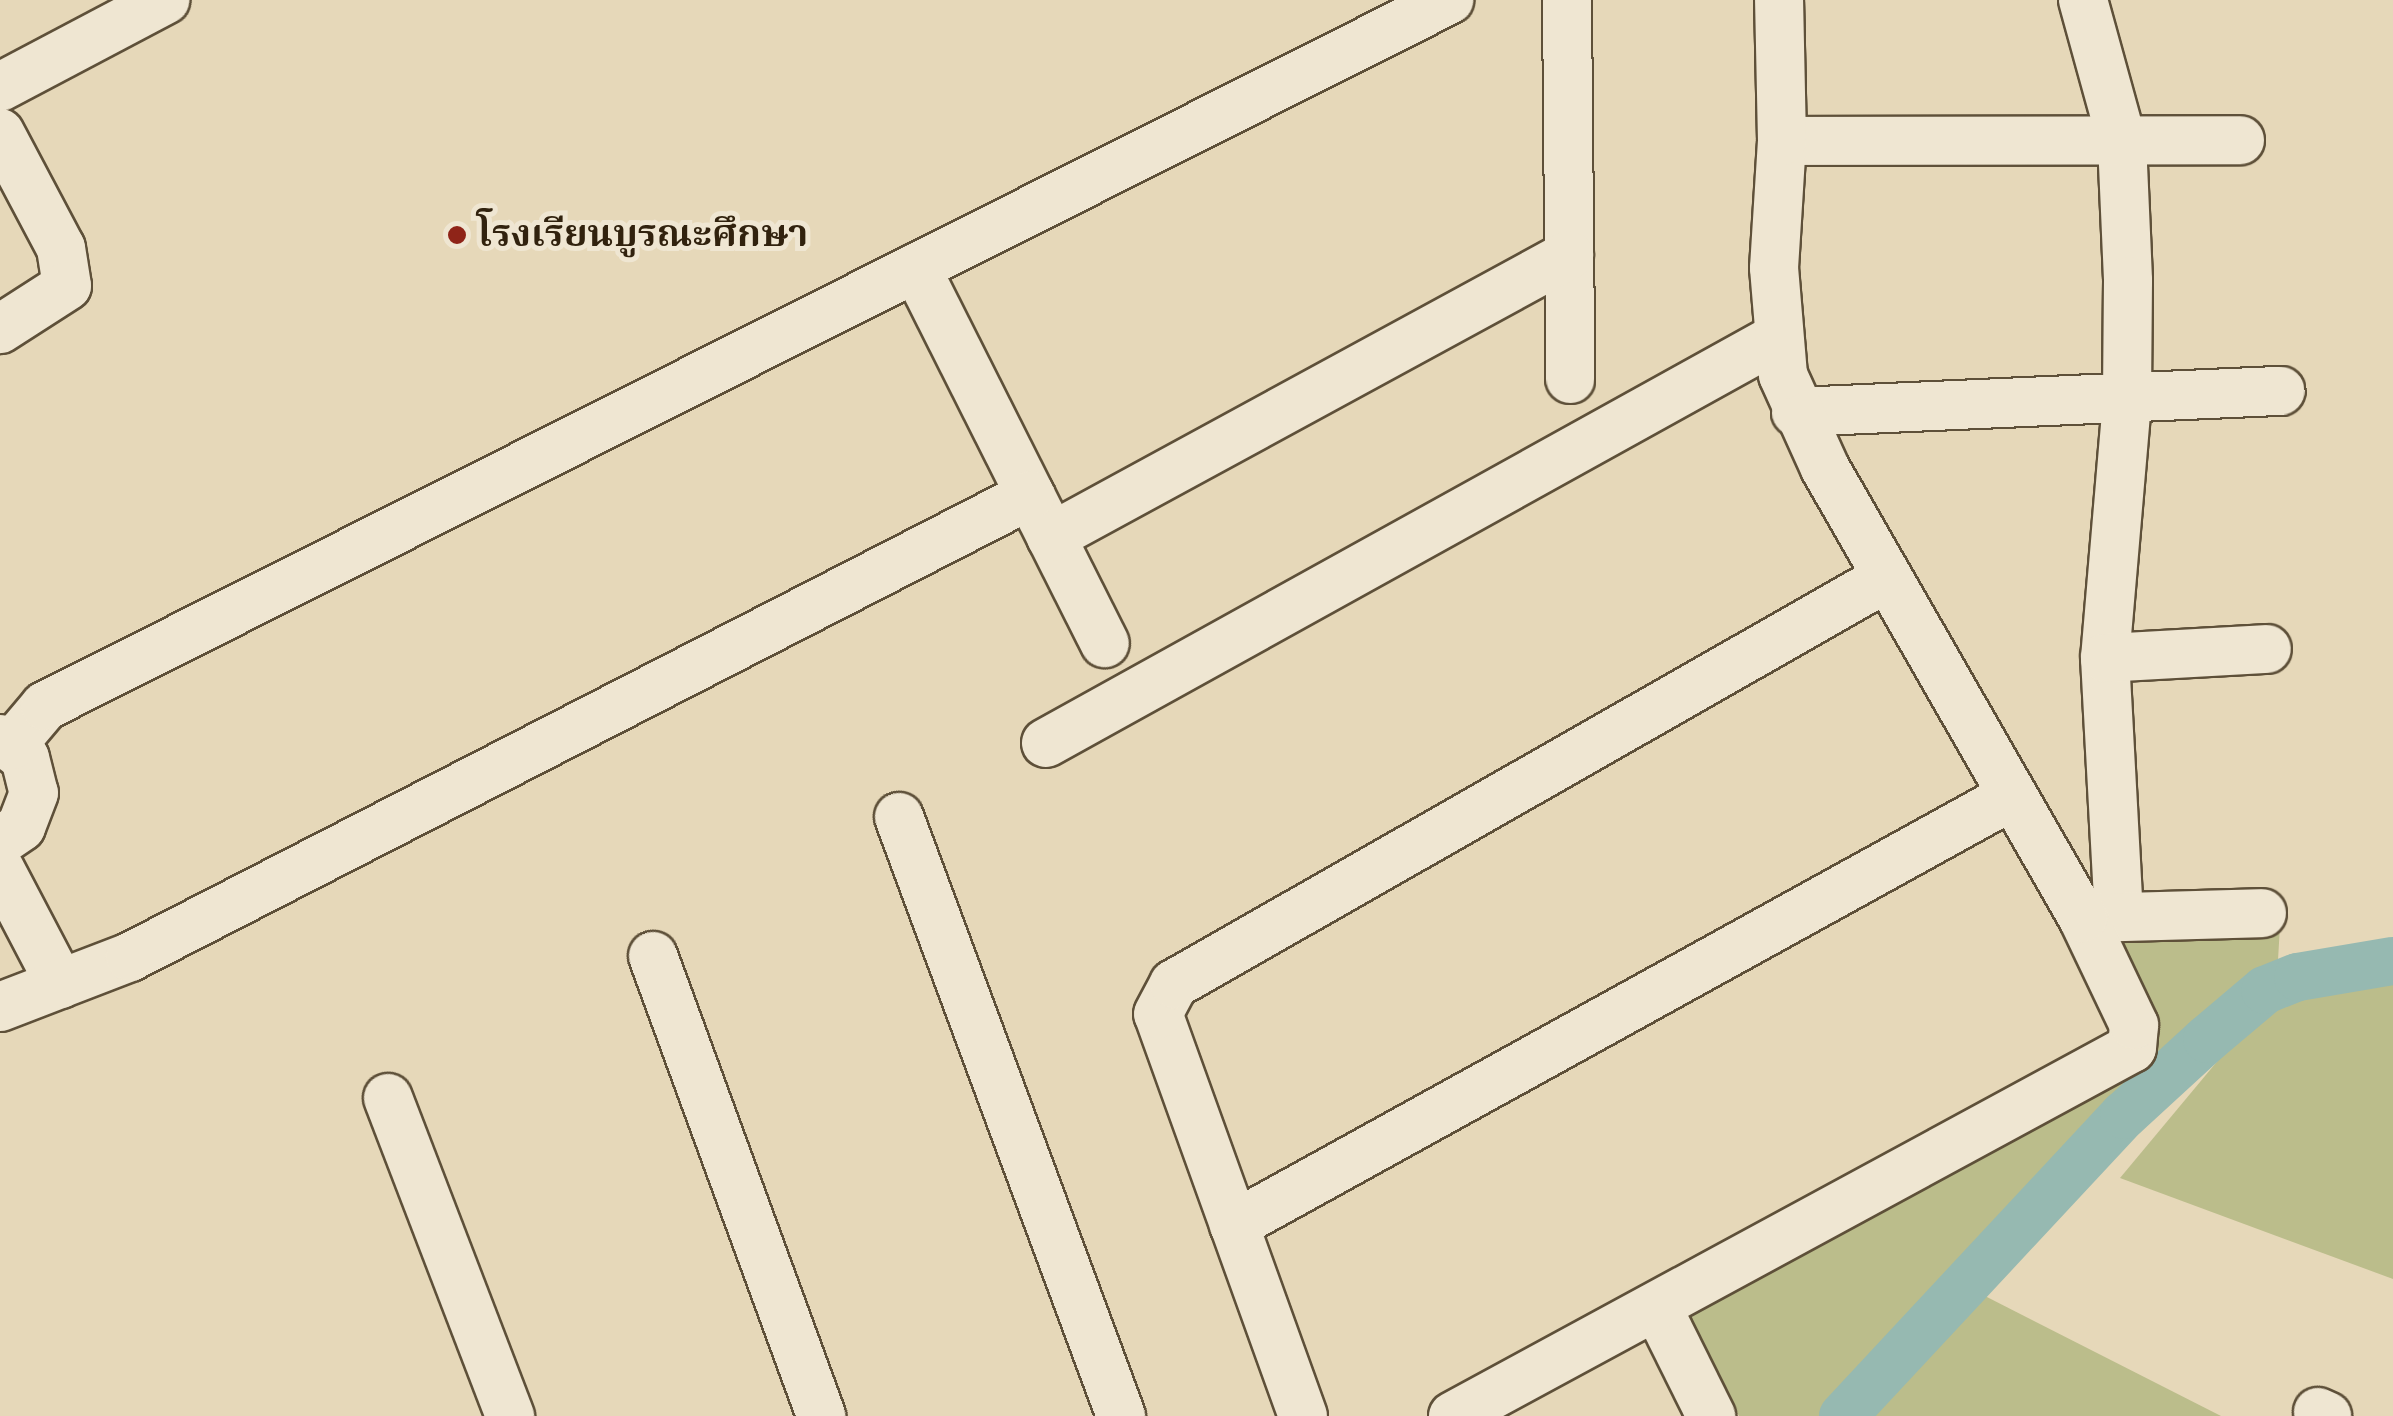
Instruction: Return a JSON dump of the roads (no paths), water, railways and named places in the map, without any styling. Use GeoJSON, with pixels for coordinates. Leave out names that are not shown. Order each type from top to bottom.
{"type":"FeatureCollection","features":[{"type":"Feature","properties":{"kind":"street"},"geometry":{"type":"LineString","coordinates":[[0,87],[165,0]]}},
{"type":"Feature","properties":{"kind":"street"},"geometry":{"type":"LineString","coordinates":[[0,841],[20,827],[34,792],[25,758],[6,742],[45,706],[1449,0]]}},
{"type":"Feature","properties":{"kind":"street"},"geometry":{"type":"LineString","coordinates":[[1566,0],[1570,379]]}},
{"type":"Feature","properties":{"kind":"street"},"geometry":{"type":"LineString","coordinates":[[1780,0],[1782,141],[1777,338],[1796,412],[2010,797],[2101,916]]}},
{"type":"Feature","properties":{"kind":"street"},"geometry":{"type":"LineString","coordinates":[[1453,1416],[2132,1048],[2134,1026],[2101,916],[2105,658],[2126,402],[2122,142],[2084,0]]}},
{"type":"Feature","properties":{"kind":"street"},"geometry":{"type":"LineString","coordinates":[[0,133],[61,248],[67,286],[0,329]]}},
{"type":"Feature","properties":{"kind":"street"},"geometry":{"type":"LineString","coordinates":[[1782,141],[2240,140]]}},
{"type":"Feature","properties":{"kind":"street"},"geometry":{"type":"LineString","coordinates":[[1051,537],[1569,255]]}},
{"type":"Feature","properties":{"kind":"street"},"geometry":{"type":"LineString","coordinates":[[916,268],[1105,643]]}},
{"type":"Feature","properties":{"kind":"street"},"geometry":{"type":"LineString","coordinates":[[1046,742],[1777,338]]}},
{"type":"Feature","properties":{"kind":"street"},"geometry":{"type":"LineString","coordinates":[[1796,412],[2126,402],[2281,391]]}},
{"type":"Feature","properties":{"kind":"street"},"geometry":{"type":"LineString","coordinates":[[0,1007],[130,958],[1030,495]]}},
{"type":"Feature","properties":{"kind":"street"},"geometry":{"type":"LineString","coordinates":[[1303,1416],[1158,1014],[1174,984],[1886,578]]}},
{"type":"Feature","properties":{"kind":"street"},"geometry":{"type":"LineString","coordinates":[[2105,658],[2268,649]]}},
{"type":"Feature","properties":{"kind":"street"},"geometry":{"type":"LineString","coordinates":[[1234,1225],[2010,797]]}},
{"type":"Feature","properties":{"kind":"street"},"geometry":{"type":"LineString","coordinates":[[899,817],[1120,1416]]}},
{"type":"Feature","properties":{"kind":"street"},"geometry":{"type":"LineString","coordinates":[[0,869],[60,984]]}},
{"type":"Feature","properties":{"kind":"street"},"geometry":{"type":"LineString","coordinates":[[2101,916],[2262,912]]}},
{"type":"Feature","properties":{"kind":"street"},"geometry":{"type":"LineString","coordinates":[[653,956],[821,1416]]}},
{"type":"Feature","properties":{"kind":"street"},"geometry":{"type":"LineString","coordinates":[[388,1098],[510,1416]]}},
{"type":"Feature","properties":{"kind":"street"},"geometry":{"type":"LineString","coordinates":[[1656,1307],[1710,1416]]}},
{"type":"Feature","properties":{"kind":"waterway"},"geometry":{"type":"LineString","coordinates":[[1843,1416],[2124,1115],[2265,990],[2298,977],[2393,961]]}},
{"type":"Feature","properties":{"kind":"place","name":"โรงเรียนบูรณะศึกษา"},"geometry":{"type":"Point","coordinates":[457,235]}}]}
